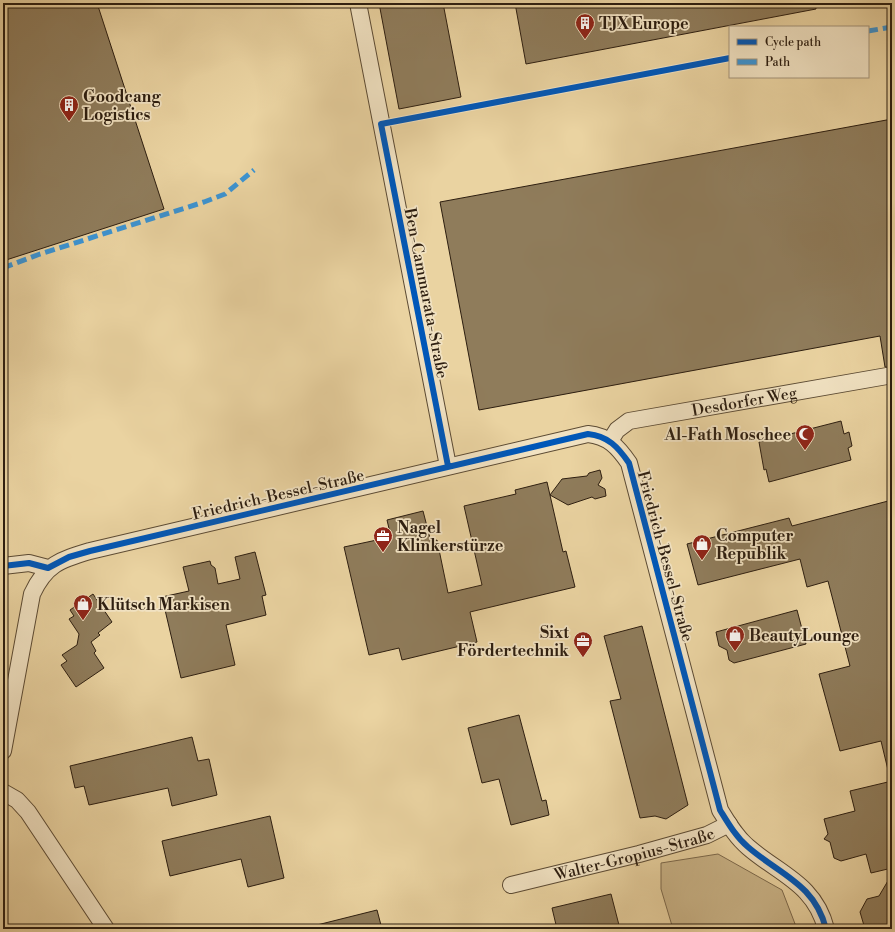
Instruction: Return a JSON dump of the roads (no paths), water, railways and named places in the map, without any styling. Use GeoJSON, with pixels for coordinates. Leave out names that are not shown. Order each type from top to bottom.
{"type":"FeatureCollection","features":[{"type":"Feature","properties":{"kind":"street","name":"Ben-Cammarata-Straße"},"geometry":{"type":"LineString","coordinates":[[358,3],[448,466]]}},
{"type":"Feature","properties":{"kind":"street","name":"Desdorfer Weg"},"geometry":{"type":"LineString","coordinates":[[610,441],[617,430],[629,421],[887,376]]}},
{"type":"Feature","properties":{"kind":"street","name":"Friedrich-Bessel-Straße"},"geometry":{"type":"LineString","coordinates":[[3,751],[32,594],[39,580],[48,568],[69,557],[90,551],[588,434],[597,435],[610,441],[622,452],[629,463],[712,782],[720,810],[729,824]]}},
{"type":"Feature","properties":{"kind":"street"},"geometry":{"type":"LineString","coordinates":[[3,566],[29,563],[48,568]]}},
{"type":"Feature","properties":{"kind":"street"},"geometry":{"type":"LineString","coordinates":[[3,792],[17,800],[28,812],[106,929]]}},
{"type":"Feature","properties":{"kind":"street","name":"Walter-Gropius-Straße"},"geometry":{"type":"LineString","coordinates":[[511,886],[707,835],[729,824],[746,846],[796,881],[809,894],[818,908],[826,929]]}},
{"type":"Feature","properties":{"kind":"place","name":"TJX Europe"},"geometry":{"type":"Point","coordinates":[585,40]}},
{"type":"Feature","properties":{"kind":"place","name":"Goodcang Logistics"},"geometry":{"type":"Point","coordinates":[69,122]}},
{"type":"Feature","properties":{"kind":"place","name":"Al-Fath Moschee"},"geometry":{"type":"Point","coordinates":[805,451]}},
{"type":"Feature","properties":{"kind":"place","name":"Nagel Klinkerstürze"},"geometry":{"type":"Point","coordinates":[383,553]}},
{"type":"Feature","properties":{"kind":"place","name":"Computer Republik"},"geometry":{"type":"Point","coordinates":[702,561]}},
{"type":"Feature","properties":{"kind":"place","name":"Klütsch Markisen"},"geometry":{"type":"Point","coordinates":[83,621]}},
{"type":"Feature","properties":{"kind":"place","name":"BeautyLounge"},"geometry":{"type":"Point","coordinates":[735,652]}},
{"type":"Feature","properties":{"kind":"place","name":"Sixt Fördertechnik"},"geometry":{"type":"Point","coordinates":[583,658]}}]}
